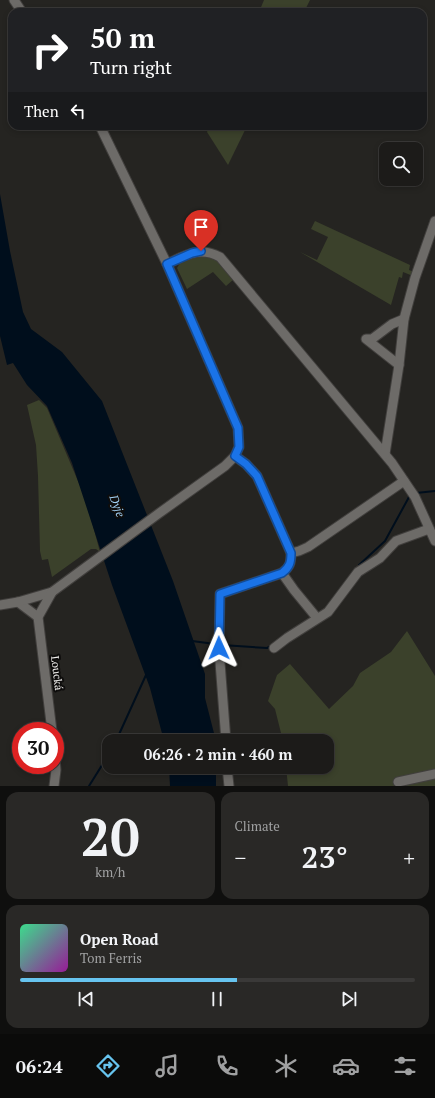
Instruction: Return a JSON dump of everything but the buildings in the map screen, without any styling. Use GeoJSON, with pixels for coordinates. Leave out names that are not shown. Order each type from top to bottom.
{"type":"FeatureCollection","features":[{"type":"Feature","properties":{"kind":"street"},"geometry":{"type":"LineString","coordinates":[[0,604],[18,602],[52,592],[225,466],[235,456],[239,447],[238,428],[167,264],[102,130]]}},
{"type":"Feature","properties":{"kind":"street"},"geometry":{"type":"LineString","coordinates":[[384,454],[399,365],[404,318],[414,278],[435,221]]}},
{"type":"Feature","properties":{"kind":"street"},"geometry":{"type":"LineString","coordinates":[[167,264],[192,253],[201,251],[220,257],[384,454],[413,495],[435,541]]}},
{"type":"Feature","properties":{"kind":"street"},"geometry":{"type":"LineString","coordinates":[[399,365],[366,339],[372,339],[392,324],[404,318]]}},
{"type":"Feature","properties":{"kind":"street"},"geometry":{"type":"LineString","coordinates":[[225,734],[219,646],[220,594],[282,573],[289,567],[291,560],[291,553],[257,476],[246,464],[235,456]]}},
{"type":"Feature","properties":{"kind":"street"},"geometry":{"type":"LineString","coordinates":[[291,553],[308,547],[404,481]]}},
{"type":"Feature","properties":{"kind":"street"},"geometry":{"type":"LineString","coordinates":[[274,648],[328,612],[358,572],[380,558],[396,541],[429,529]]}},
{"type":"Feature","properties":{"kind":"street"},"geometry":{"type":"LineString","coordinates":[[282,573],[317,618]]}},
{"type":"Feature","properties":{"kind":"street"},"geometry":{"type":"LineString","coordinates":[[18,602],[38,617],[52,592]]}},
{"type":"Feature","properties":{"kind":"street","name":"Loucká"},"geometry":{"type":"LineString","coordinates":[[38,617],[51,722]]}},
{"type":"Feature","properties":{"kind":"street"},"geometry":{"type":"LineString","coordinates":[[54,786],[56,774]]}},
{"type":"Feature","properties":{"kind":"street"},"geometry":{"type":"LineString","coordinates":[[228,774],[230,786]]}},
{"type":"Feature","properties":{"kind":"street"},"geometry":{"type":"LineString","coordinates":[[398,782],[435,774]]}},
{"type":"Feature","properties":{"kind":"green space"},"geometry":{"type":"Polygon","coordinates":[[[264,0],[310,0],[306,8],[261,8],[264,0]]]}},
{"type":"Feature","properties":{"kind":"green space"},"geometry":{"type":"Polygon","coordinates":[[[208,130],[245,130],[228,165],[207,132],[208,130]]]}},
{"type":"Feature","properties":{"kind":"green space"},"geometry":{"type":"Polygon","coordinates":[[[315,221],[410,265],[409,270],[414,272],[413,276],[403,272],[402,278],[399,277],[391,305],[300,252],[317,260],[328,237],[311,229],[315,221]]]}},
{"type":"Feature","properties":{"kind":"green space"},"geometry":{"type":"Polygon","coordinates":[[[199,254],[218,259],[234,279],[226,286],[213,272],[187,289],[177,268],[180,263],[199,254]]]}},
{"type":"Feature","properties":{"kind":"green space"},"geometry":{"type":"Polygon","coordinates":[[[39,400],[47,408],[86,500],[100,552],[96,549],[91,549],[52,577],[48,559],[42,560],[40,551],[36,445],[27,405],[39,400]]]}},
{"type":"Feature","properties":{"kind":"green space"},"geometry":{"type":"Polygon","coordinates":[[[407,631],[435,676],[435,786],[288,786],[287,774],[334,774],[334,734],[281,734],[275,709],[268,701],[277,675],[290,664],[329,709],[353,686],[360,673],[391,652],[407,631]]]}},
{"type":"Feature","properties":{"kind":"water","name":"Dyje"},"geometry":{"type":"Polygon","coordinates":[[[0,194],[23,312],[31,329],[62,352],[102,401],[173,581],[205,674],[205,698],[214,734],[162,734],[150,688],[112,585],[72,463],[47,406],[27,385],[13,363],[7,365],[0,336],[0,194]]]}},
{"type":"Feature","properties":{"kind":"water"},"geometry":{"type":"Polygon","coordinates":[[[169,774],[216,774],[216,786],[170,786],[169,774]]]}},
{"type":"Feature","properties":{"kind":"waterway"},"geometry":{"type":"LineString","coordinates":[[416,493],[435,491]]}},
{"type":"Feature","properties":{"kind":"waterway"},"geometry":{"type":"LineString","coordinates":[[359,565],[385,541],[409,497],[411,496]]}},
{"type":"Feature","properties":{"kind":"waterway"},"geometry":{"type":"LineString","coordinates":[[192,641],[215,644]]}},
{"type":"Feature","properties":{"kind":"waterway"},"geometry":{"type":"LineString","coordinates":[[222,645],[267,648],[271,646]]}},
{"type":"Feature","properties":{"kind":"waterway"},"geometry":{"type":"LineString","coordinates":[[119,734],[146,675]]}},
{"type":"Feature","properties":{"kind":"waterway"},"geometry":{"type":"LineString","coordinates":[[89,786],[102,765]]}},
{"type":"Feature","properties":{"kind":"route"},"geometry":{"type":"LineString","coordinates":[[201,251],[192,253],[167,264],[238,428],[239,447],[235,456],[246,464],[257,476],[291,553],[289,567],[282,573],[220,594],[219,648]]}}]}
